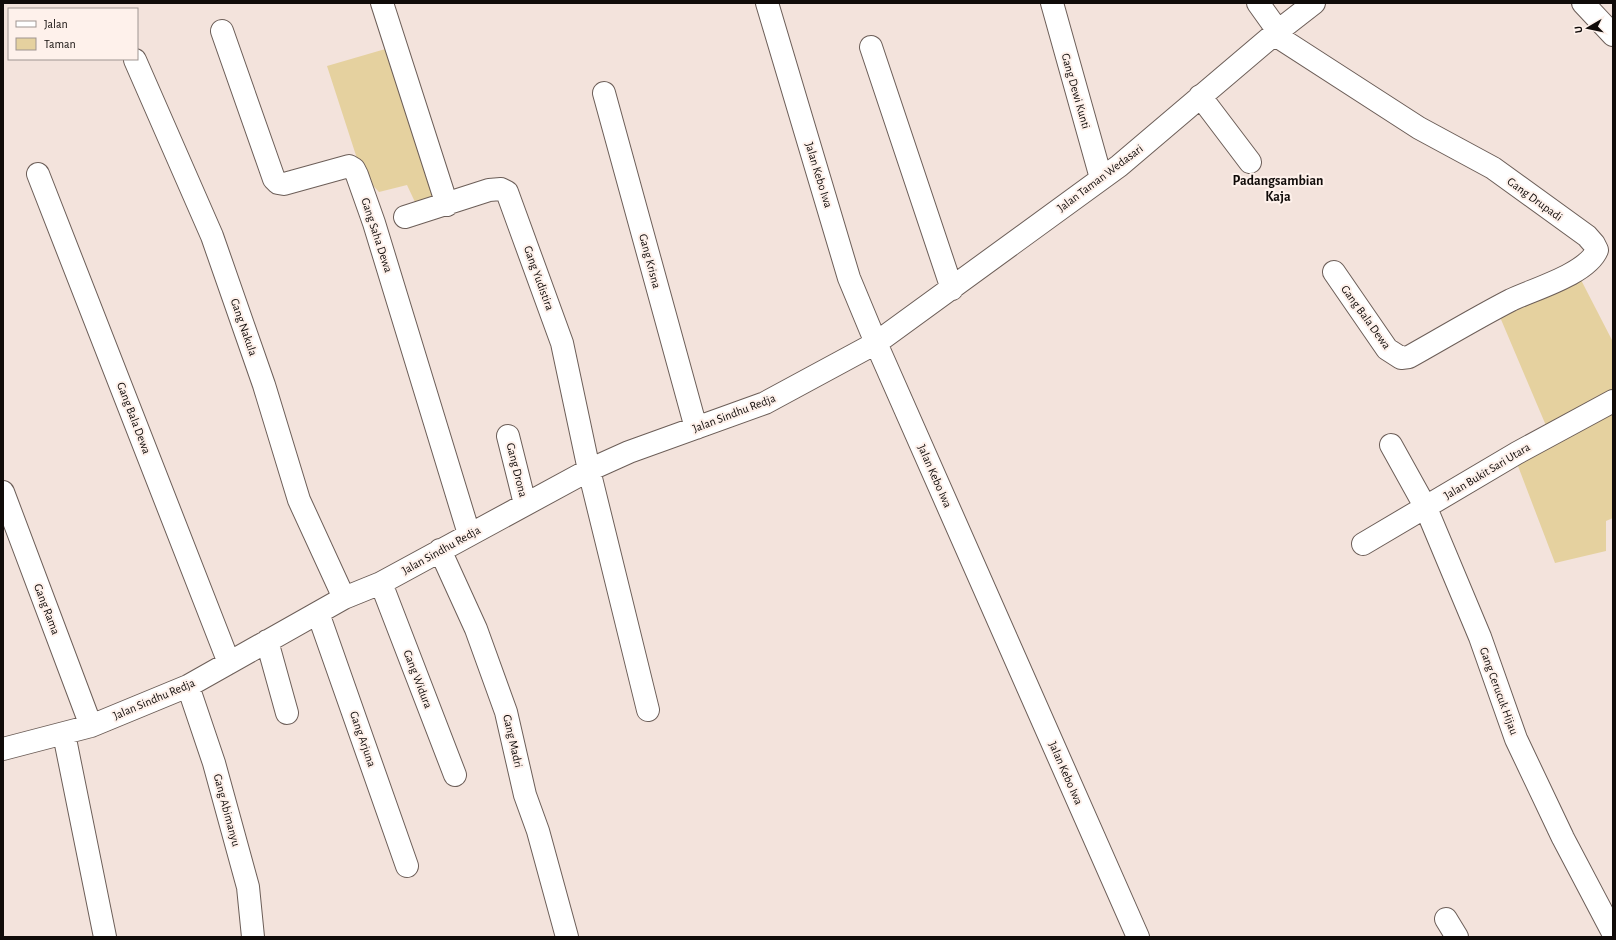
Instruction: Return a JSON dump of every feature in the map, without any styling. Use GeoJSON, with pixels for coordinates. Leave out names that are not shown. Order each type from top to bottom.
{"type":"FeatureCollection","features":[{"type":"Feature","properties":{"kind":"street"},"geometry":{"type":"LineString","coordinates":[[382,3],[447,205]]}},
{"type":"Feature","properties":{"kind":"street","name":"Jalan Kebo Iwa"},"geometry":{"type":"LineString","coordinates":[[767,3],[849,278],[876,343],[1138,937]]}},
{"type":"Feature","properties":{"kind":"street","name":"Gang Dewi Kunti"},"geometry":{"type":"LineString","coordinates":[[1052,3],[1101,178]]}},
{"type":"Feature","properties":{"kind":"street"},"geometry":{"type":"LineString","coordinates":[[1258,3],[1276,33]]}},
{"type":"Feature","properties":{"kind":"street","name":"Jalan Taman Wedasari"},"geometry":{"type":"LineString","coordinates":[[876,343],[1119,166],[1200,96],[1314,3]]}},
{"type":"Feature","properties":{"kind":"street"},"geometry":{"type":"LineString","coordinates":[[1583,3],[1613,35]]}},
{"type":"Feature","properties":{"kind":"street","name":"Gang Saha Dewa"},"geometry":{"type":"LineString","coordinates":[[222,31],[274,179],[284,184],[349,166],[354,169],[357,175],[374,223],[469,534]]}},
{"type":"Feature","properties":{"kind":"street","name":"Gang Drupadi"},"geometry":{"type":"LineString","coordinates":[[1276,33],[1419,128],[1493,168],[1587,236],[1598,250],[1595,256],[1588,263],[1562,279],[1511,300],[1409,357],[1401,358]]}},
{"type":"Feature","properties":{"kind":"street"},"geometry":{"type":"LineString","coordinates":[[871,47],[952,289]]}},
{"type":"Feature","properties":{"kind":"street","name":"Gang Nakula"},"geometry":{"type":"LineString","coordinates":[[135,60],[212,236],[264,384],[299,500],[344,598]]}},
{"type":"Feature","properties":{"kind":"street","name":"Gang Krisna"},"geometry":{"type":"LineString","coordinates":[[604,93],[696,428]]}},
{"type":"Feature","properties":{"kind":"street"},"geometry":{"type":"LineString","coordinates":[[1200,96],[1250,162]]}},
{"type":"Feature","properties":{"kind":"street","name":"Gang Bala Dewa"},"geometry":{"type":"LineString","coordinates":[[38,174],[229,663]]}},
{"type":"Feature","properties":{"kind":"street","name":"Gang Yudistira"},"geometry":{"type":"LineString","coordinates":[[405,217],[447,205],[489,190],[501,189],[507,192],[562,343],[589,470]]}},
{"type":"Feature","properties":{"kind":"street","name":"Gang Bala Dewa"},"geometry":{"type":"LineString","coordinates":[[1334,272],[1387,349],[1401,358]]}},
{"type":"Feature","properties":{"kind":"street","name":"Jalan Sindhu Redja"},"geometry":{"type":"LineString","coordinates":[[3,749],[91,726],[188,686],[344,598],[381,582],[589,470],[629,452],[765,403],[876,343]]}},
{"type":"Feature","properties":{"kind":"street","name":"Jalan Bukit Sari Utara"},"geometry":{"type":"LineString","coordinates":[[1363,544],[1518,453],[1613,401]]}},
{"type":"Feature","properties":{"kind":"street","name":"Gang Drona"},"geometry":{"type":"LineString","coordinates":[[508,436],[525,504]]}},
{"type":"Feature","properties":{"kind":"street","name":"Gang Cerucuk Hijau"},"geometry":{"type":"LineString","coordinates":[[1391,445],[1426,508],[1480,637],[1516,739],[1563,838],[1613,933]]}},
{"type":"Feature","properties":{"kind":"street"},"geometry":{"type":"LineString","coordinates":[[589,470],[648,710]]}},
{"type":"Feature","properties":{"kind":"street","name":"Gang Rama"},"geometry":{"type":"LineString","coordinates":[[3,492],[91,726]]}},
{"type":"Feature","properties":{"kind":"street","name":"Gang Madri"},"geometry":{"type":"LineString","coordinates":[[440,550],[476,629],[506,712],[525,795],[538,831],[567,937]]}},
{"type":"Feature","properties":{"kind":"street","name":"Gang Widura"},"geometry":{"type":"LineString","coordinates":[[381,582],[455,775]]}},
{"type":"Feature","properties":{"kind":"street","name":"Gang Arjuna"},"geometry":{"type":"LineString","coordinates":[[318,613],[407,866]]}},
{"type":"Feature","properties":{"kind":"street"},"geometry":{"type":"LineString","coordinates":[[267,641],[286,713]]}},
{"type":"Feature","properties":{"kind":"street","name":"Gang Abimanyu"},"geometry":{"type":"LineString","coordinates":[[188,686],[216,770],[248,888],[253,937]]}},
{"type":"Feature","properties":{"kind":"street"},"geometry":{"type":"LineString","coordinates":[[64,734],[105,937]]}},
{"type":"Feature","properties":{"kind":"green space"},"geometry":{"type":"Polygon","coordinates":[[[406,43],[456,201],[422,217],[407,185],[379,192],[362,174],[327,66],[406,43]]]}},
{"type":"Feature","properties":{"kind":"green space"},"geometry":{"type":"Polygon","coordinates":[[[1580,278],[1613,342],[1613,518],[1606,521],[1606,551],[1555,563],[1513,453],[1550,435],[1497,310],[1580,278]]]}},
{"type":"Feature","properties":{"kind":"district","name":"Padangsambian Kaja"},"geometry":{"type":"Point","coordinates":[1278,188]}}]}
